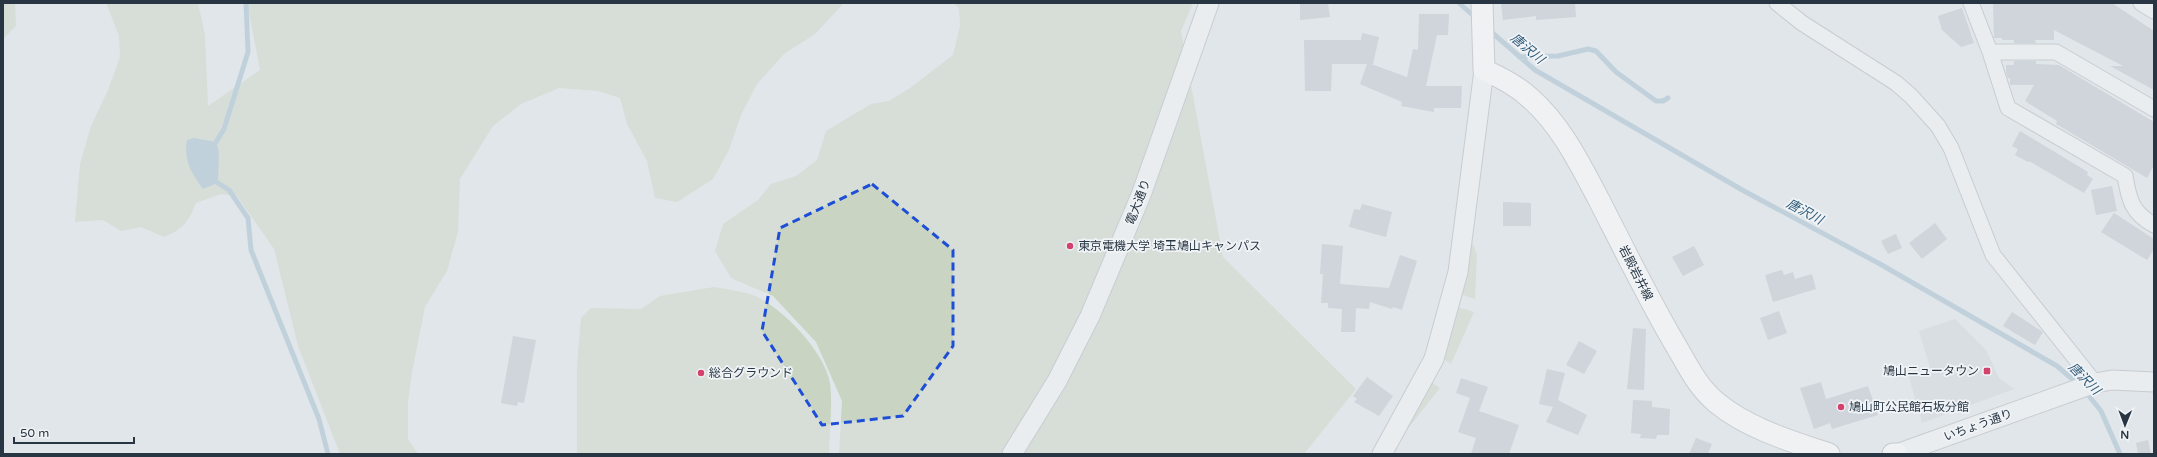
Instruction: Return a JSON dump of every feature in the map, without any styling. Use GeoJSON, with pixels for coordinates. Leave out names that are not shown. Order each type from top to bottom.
{"type":"FeatureCollection","features":[{"type":"Feature","properties":{"kind":"main road"},"geometry":{"type":"LineString","coordinates":[[1482,4],[1483,61]]}},
{"type":"Feature","properties":{"kind":"main road","name":"岩殿岩井線"},"geometry":{"type":"LineString","coordinates":[[1483,61],[1505,80],[1530,98],[1558,128],[1590,183],[1646,293],[1693,376],[1706,393],[1717,403],[1740,418],[1783,438],[1829,454]]}},
{"type":"Feature","properties":{"kind":"street","name":"電大通り"},"geometry":{"type":"LineString","coordinates":[[1012,454],[1057,381],[1090,316],[1141,195],[1209,3]]}},
{"type":"Feature","properties":{"kind":"street"},"geometry":{"type":"LineString","coordinates":[[1777,3],[1802,23],[1896,83],[1911,96],[1938,126],[1951,148],[1993,255],[2095,382],[2112,380],[2154,382]]}},
{"type":"Feature","properties":{"kind":"street"},"geometry":{"type":"LineString","coordinates":[[1971,3],[1990,52],[2008,108],[2033,120],[2124,176],[2134,209],[2142,218],[2154,225]]}},
{"type":"Feature","properties":{"kind":"street"},"geometry":{"type":"LineString","coordinates":[[2141,3],[2154,11]]}},
{"type":"Feature","properties":{"kind":"street"},"geometry":{"type":"LineString","coordinates":[[1990,52],[2056,52],[2154,109]]}},
{"type":"Feature","properties":{"kind":"street"},"geometry":{"type":"LineString","coordinates":[[1382,454],[1434,358],[1458,272],[1483,61]]}},
{"type":"Feature","properties":{"kind":"street","name":"いちょう通り"},"geometry":{"type":"LineString","coordinates":[[1897,454],[2095,382]]}},
{"type":"Feature","properties":{"kind":"highlighted area"},"geometry":{"type":"Polygon","coordinates":[[[872,184],[953,250],[953,346],[903,416],[822,425],[762,331],[780,228],[872,184]]]}},
{"type":"Feature","properties":{"kind":"shaded area"},"geometry":{"type":"Polygon","coordinates":[[[1955,319],[1986,350],[1999,378],[2014,389],[1922,423],[1909,377],[1931,371],[1919,331],[1955,319]]]}},
{"type":"Feature","properties":{"kind":"green space"},"geometry":{"type":"Polygon","coordinates":[[[3,3],[15,3],[16,26],[3,39],[3,3]]]}},
{"type":"Feature","properties":{"kind":"green space"},"geometry":{"type":"Polygon","coordinates":[[[106,3],[198,3],[205,35],[208,106],[260,70],[247,3],[844,3],[815,34],[784,54],[757,84],[741,115],[729,150],[713,179],[677,202],[655,198],[647,161],[627,124],[620,98],[598,91],[559,88],[521,104],[493,126],[460,179],[458,232],[447,271],[425,307],[412,372],[408,402],[408,439],[418,454],[340,454],[298,346],[274,249],[237,196],[221,194],[196,203],[190,216],[184,224],[176,231],[164,237],[141,227],[121,231],[103,220],[75,222],[80,164],[91,126],[108,90],[120,57],[119,36],[106,3]]]}},
{"type":"Feature","properties":{"kind":"green space","name":"東京電機大学 埼玉鳩山キャンパス"},"geometry":{"type":"Polygon","coordinates":[[[953,3],[1193,3],[1181,31],[1223,257],[1356,389],[1304,454],[839,454],[842,401],[816,342],[773,296],[731,278],[715,251],[723,224],[758,200],[771,184],[796,176],[817,160],[826,131],[871,104],[889,101],[910,88],[953,55],[960,26],[959,8],[953,3]]]}},
{"type":"Feature","properties":{"kind":"green space"},"geometry":{"type":"Polygon","coordinates":[[[1470,238],[1477,254],[1475,299],[1460,294],[1470,238]]]}},
{"type":"Feature","properties":{"kind":"green space","name":"総合グラウンド"},"geometry":{"type":"Polygon","coordinates":[[[714,287],[750,294],[762,299],[787,318],[820,357],[830,383],[831,392],[829,454],[577,454],[577,364],[581,318],[591,308],[641,309],[660,296],[714,287]]]}},
{"type":"Feature","properties":{"kind":"green space"},"geometry":{"type":"Polygon","coordinates":[[[1457,307],[1474,312],[1451,364],[1440,356],[1457,307]]]}},
{"type":"Feature","properties":{"kind":"green space"},"geometry":{"type":"Polygon","coordinates":[[[1431,382],[1440,388],[1406,431],[1431,382]]]}},
{"type":"Feature","properties":{"kind":"water"},"geometry":{"type":"Polygon","coordinates":[[[194,138],[216,142],[219,151],[218,183],[203,189],[195,178],[187,160],[187,140],[194,138]]]}},
{"type":"Feature","properties":{"kind":"building"},"geometry":{"type":"Polygon","coordinates":[[[1328,3],[1330,17],[1300,20],[1300,4],[1328,3]]]}},
{"type":"Feature","properties":{"kind":"building"},"geometry":{"type":"Polygon","coordinates":[[[1501,3],[1575,3],[1576,17],[1536,20],[1536,16],[1503,20],[1501,3]]]}},
{"type":"Feature","properties":{"kind":"building"},"geometry":{"type":"Polygon","coordinates":[[[1993,3],[2112,3],[2154,31],[2154,90],[2110,66],[2123,66],[2054,30],[2054,40],[2035,40],[2036,43],[2014,43],[2014,40],[1994,38],[1993,3]]]}},
{"type":"Feature","properties":{"kind":"building"},"geometry":{"type":"Polygon","coordinates":[[[1962,8],[1974,43],[1961,47],[1942,30],[1938,16],[1962,8]]]}},
{"type":"Feature","properties":{"kind":"building"},"geometry":{"type":"Polygon","coordinates":[[[1419,14],[1449,14],[1448,35],[1437,35],[1426,86],[1462,86],[1461,108],[1434,108],[1434,112],[1401,106],[1402,102],[1360,84],[1367,64],[1332,64],[1331,91],[1305,91],[1304,40],[1361,40],[1362,33],[1379,37],[1373,64],[1371,64],[1407,77],[1413,49],[1418,50],[1419,14]]]}},
{"type":"Feature","properties":{"kind":"building"},"geometry":{"type":"Polygon","coordinates":[[[2014,61],[2036,61],[2036,64],[2059,65],[2154,122],[2154,165],[2147,178],[2056,124],[2057,121],[2025,101],[2034,85],[2010,85],[2010,78],[2008,78],[2006,73],[2006,65],[2014,65],[2014,61]]]}},
{"type":"Feature","properties":{"kind":"building"},"geometry":{"type":"Polygon","coordinates":[[[2020,131],[2088,172],[2087,175],[2093,179],[2084,193],[2029,161],[2028,162],[2015,155],[2018,149],[2012,146],[2020,131]]]}},
{"type":"Feature","properties":{"kind":"building"},"geometry":{"type":"Polygon","coordinates":[[[2112,186],[2117,211],[2096,215],[2091,190],[2112,186]]]}},
{"type":"Feature","properties":{"kind":"building"},"geometry":{"type":"Polygon","coordinates":[[[1503,202],[1531,203],[1531,226],[1503,226],[1503,202]]]}},
{"type":"Feature","properties":{"kind":"building"},"geometry":{"type":"Polygon","coordinates":[[[1362,204],[1392,212],[1386,237],[1349,227],[1354,209],[1360,210],[1362,204]]]}},
{"type":"Feature","properties":{"kind":"building"},"geometry":{"type":"Polygon","coordinates":[[[2114,213],[2154,239],[2154,249],[2147,260],[2101,232],[2114,213]]]}},
{"type":"Feature","properties":{"kind":"building"},"geometry":{"type":"Polygon","coordinates":[[[1935,223],[1947,239],[1922,259],[1909,243],[1935,223]]]}},
{"type":"Feature","properties":{"kind":"building"},"geometry":{"type":"Polygon","coordinates":[[[1896,234],[1902,248],[1888,254],[1881,241],[1896,234]]]}},
{"type":"Feature","properties":{"kind":"building"},"geometry":{"type":"Polygon","coordinates":[[[1322,244],[1343,246],[1340,284],[1389,288],[1400,255],[1417,261],[1402,310],[1393,307],[1392,309],[1370,302],[1369,309],[1356,308],[1355,332],[1341,332],[1342,309],[1328,308],[1328,303],[1321,303],[1323,274],[1320,274],[1322,244]]]}},
{"type":"Feature","properties":{"kind":"building"},"geometry":{"type":"Polygon","coordinates":[[[1694,246],[1704,265],[1683,276],[1672,257],[1694,246]]]}},
{"type":"Feature","properties":{"kind":"building"},"geometry":{"type":"Polygon","coordinates":[[[1782,270],[1784,275],[1793,272],[1795,279],[1812,274],[1816,289],[1773,302],[1765,275],[1782,270]]]}},
{"type":"Feature","properties":{"kind":"building"},"geometry":{"type":"Polygon","coordinates":[[[1779,311],[1787,333],[1768,340],[1760,318],[1779,311]]]}},
{"type":"Feature","properties":{"kind":"building"},"geometry":{"type":"Polygon","coordinates":[[[2012,312],[2043,332],[2035,345],[2003,326],[2012,312]]]}},
{"type":"Feature","properties":{"kind":"building"},"geometry":{"type":"Polygon","coordinates":[[[1633,328],[1646,329],[1644,390],[1627,389],[1633,328]]]}},
{"type":"Feature","properties":{"kind":"building"},"geometry":{"type":"Polygon","coordinates":[[[513,336],[536,340],[524,403],[518,402],[517,406],[501,403],[513,336]]]}},
{"type":"Feature","properties":{"kind":"building"},"geometry":{"type":"Polygon","coordinates":[[[1579,341],[1597,351],[1584,374],[1566,365],[1579,341]]]}},
{"type":"Feature","properties":{"kind":"building"},"geometry":{"type":"Polygon","coordinates":[[[1547,369],[1565,373],[1558,400],[1587,415],[1578,435],[1546,422],[1553,407],[1539,404],[1547,369]]]}},
{"type":"Feature","properties":{"kind":"building"},"geometry":{"type":"Polygon","coordinates":[[[1367,377],[1393,396],[1379,416],[1354,402],[1357,399],[1353,396],[1367,377]]]}},
{"type":"Feature","properties":{"kind":"building"},"geometry":{"type":"Polygon","coordinates":[[[1461,378],[1488,387],[1479,411],[1519,425],[1509,454],[1471,454],[1476,438],[1458,432],[1470,398],[1456,393],[1461,378]]]}},
{"type":"Feature","properties":{"kind":"building","name":"鳩山町公民館石坂分館"},"geometry":{"type":"Polygon","coordinates":[[[1821,382],[1826,399],[1868,386],[1878,415],[1832,429],[1830,423],[1814,429],[1800,388],[1821,382]]]}},
{"type":"Feature","properties":{"kind":"building"},"geometry":{"type":"Polygon","coordinates":[[[1633,400],[1652,401],[1652,407],[1670,409],[1669,435],[1657,435],[1656,439],[1640,438],[1641,434],[1631,433],[1633,400]]]}},
{"type":"Feature","properties":{"kind":"building"},"geometry":{"type":"Polygon","coordinates":[[[1696,438],[1712,444],[1708,454],[1689,454],[1696,438]]]}},
{"type":"Feature","properties":{"kind":"building"},"geometry":{"type":"Polygon","coordinates":[[[2148,440],[2151,454],[2138,454],[2136,443],[2148,440]]]}},
{"type":"Feature","properties":{"kind":"waterway"},"geometry":{"type":"LineString","coordinates":[[216,142],[224,129],[248,52],[246,3]]}},
{"type":"Feature","properties":{"kind":"waterway","name":"唐沢川"},"geometry":{"type":"LineString","coordinates":[[1459,3],[1476,18]]}},
{"type":"Feature","properties":{"kind":"waterway","name":"唐沢川"},"geometry":{"type":"LineString","coordinates":[[1489,30],[1535,70],[1744,191],[1880,264],[2057,366],[2078,384]]}},
{"type":"Feature","properties":{"kind":"waterway"},"geometry":{"type":"LineString","coordinates":[[1519,57],[1558,56],[1588,49],[1596,51],[1616,72],[1656,101],[1663,101],[1668,98]]}},
{"type":"Feature","properties":{"kind":"waterway"},"geometry":{"type":"LineString","coordinates":[[218,183],[229,190],[248,218],[251,250],[319,419],[328,454]]}},
{"type":"Feature","properties":{"kind":"waterway","name":"唐沢川"},"geometry":{"type":"LineString","coordinates":[[2085,391],[2101,411],[2120,454]]}},
{"type":"Feature","properties":{"kind":"place","name":"東京電機大学 埼玉鳩山キャンパス"},"geometry":{"type":"Point","coordinates":[1070,246]}},
{"type":"Feature","properties":{"kind":"place","name":"鳩山ニュータウン"},"geometry":{"type":"Point","coordinates":[1987,371]}},
{"type":"Feature","properties":{"kind":"place","name":"総合グラウンド"},"geometry":{"type":"Point","coordinates":[701,373]}},
{"type":"Feature","properties":{"kind":"place","name":"鳩山町公民館石坂分館"},"geometry":{"type":"Point","coordinates":[1841,407]}}]}
